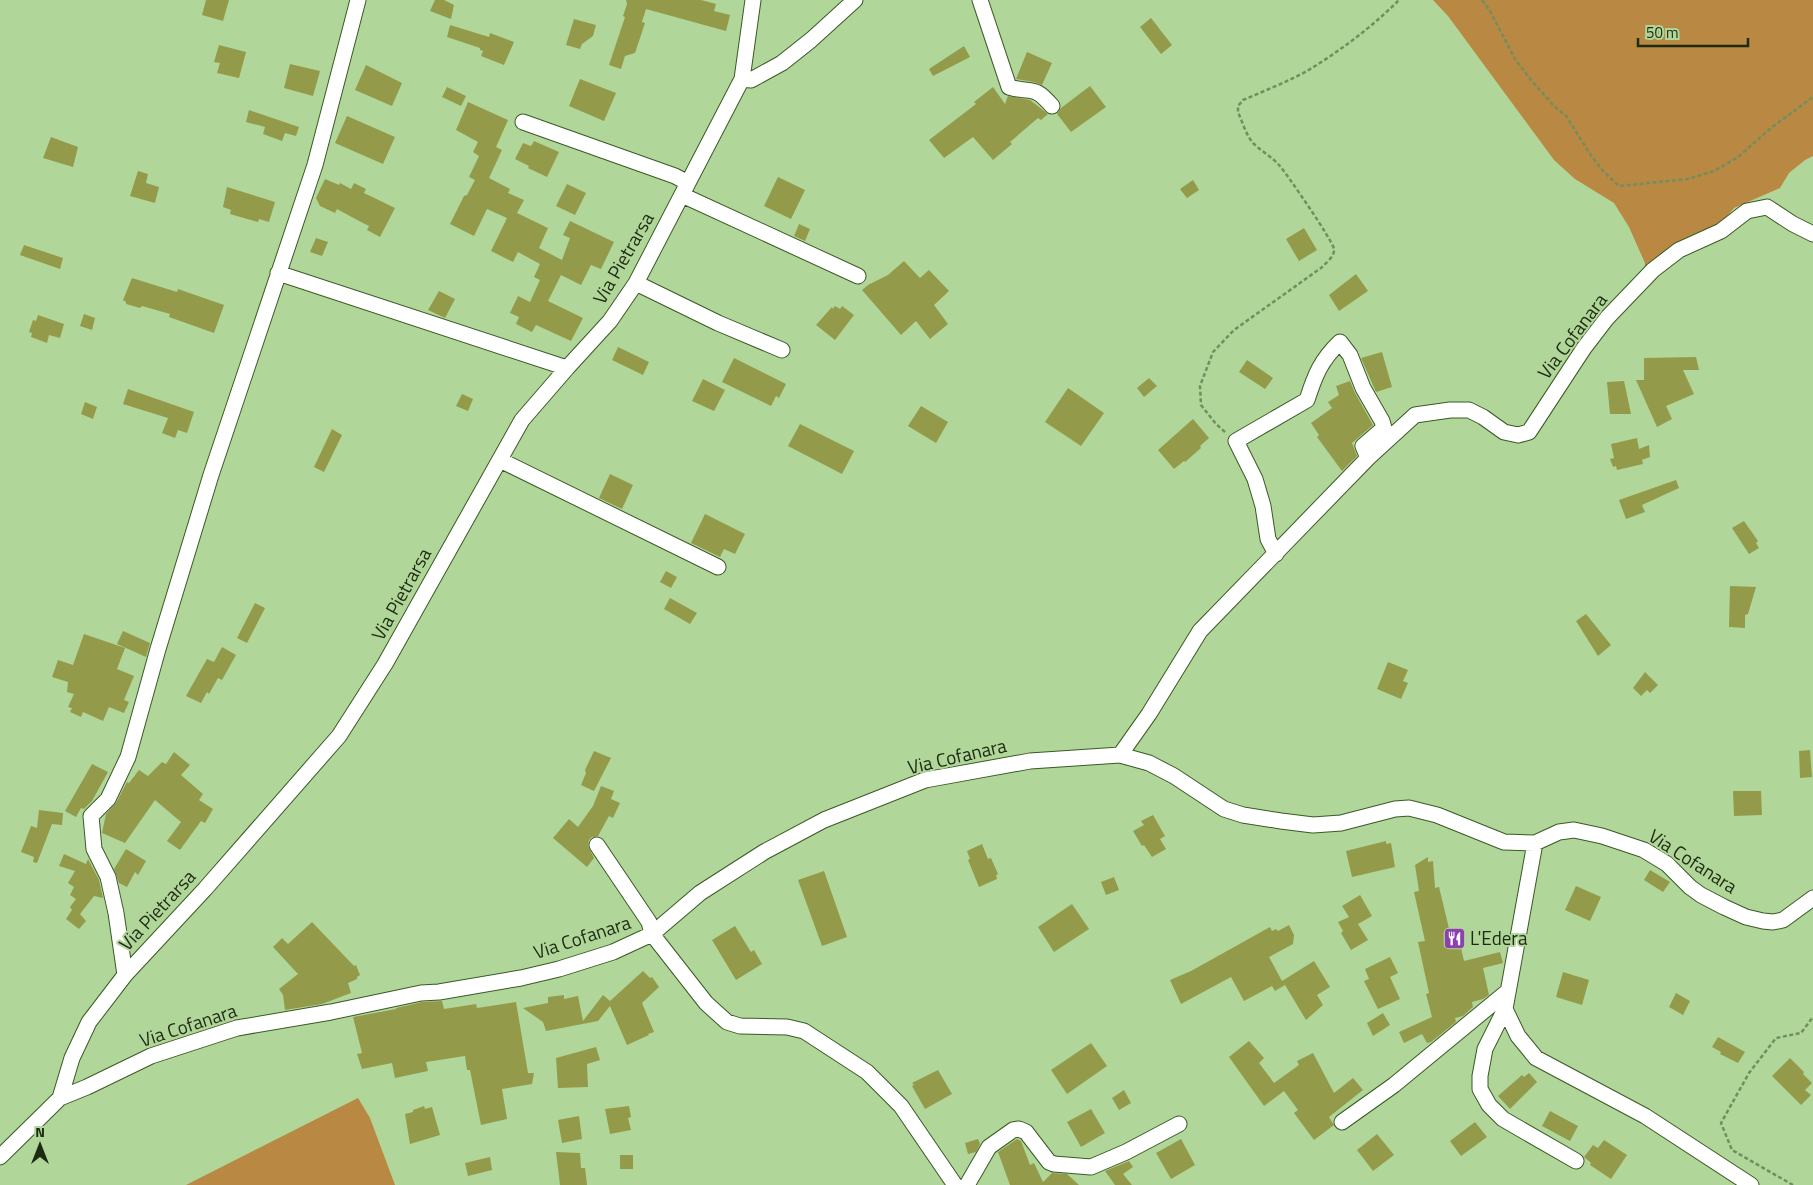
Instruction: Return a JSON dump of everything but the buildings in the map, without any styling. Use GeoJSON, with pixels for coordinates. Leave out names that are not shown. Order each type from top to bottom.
{"type":"FeatureCollection","features":[{"type":"Feature","properties":{"kind":"street"},"geometry":{"type":"LineString","coordinates":[[125,975],[116,913],[108,877],[94,849],[92,816],[108,799],[128,757],[158,649],[211,475],[316,165],[358,0]]}},
{"type":"Feature","properties":{"kind":"street","name":"Via Pietrarsa"},"geometry":{"type":"LineString","coordinates":[[0,1157],[60,1098],[72,1058],[89,1022],[125,975],[205,889],[339,736],[385,664],[522,420],[610,321],[636,283],[742,80],[753,0]]}},
{"type":"Feature","properties":{"kind":"street"},"geometry":{"type":"LineString","coordinates":[[742,80],[751,80],[782,63],[811,40],[855,0]]}},
{"type":"Feature","properties":{"kind":"street"},"geometry":{"type":"LineString","coordinates":[[980,0],[1009,87],[1017,90],[1036,90],[1052,106]]}},
{"type":"Feature","properties":{"kind":"street"},"geometry":{"type":"LineString","coordinates":[[523,122],[675,176],[685,189],[858,276]]}},
{"type":"Feature","properties":{"kind":"street","name":"Via Cofanara"},"geometry":{"type":"LineString","coordinates":[[1120,755],[1149,714],[1200,631],[1368,458],[1415,415],[1450,410],[1469,410],[1484,417],[1504,432],[1518,435],[1529,432],[1584,348],[1607,318],[1653,270],[1679,250],[1721,231],[1747,211],[1766,207],[1813,234]]}},
{"type":"Feature","properties":{"kind":"street"},"geometry":{"type":"LineString","coordinates":[[278,273],[567,368]]}},
{"type":"Feature","properties":{"kind":"street"},"geometry":{"type":"LineString","coordinates":[[636,283],[718,323],[782,350]]}},
{"type":"Feature","properties":{"kind":"street"},"geometry":{"type":"LineString","coordinates":[[1276,554],[1268,539],[1263,506],[1257,484],[1236,441],[1307,400],[1316,373],[1327,355],[1340,342],[1350,355],[1363,388],[1384,428],[1363,446],[1368,458]]}},
{"type":"Feature","properties":{"kind":"street"},"geometry":{"type":"LineString","coordinates":[[500,460],[718,567]]}},
{"type":"Feature","properties":{"kind":"street","name":"Via Cofanara"},"geometry":{"type":"LineString","coordinates":[[60,1098],[87,1088],[151,1056],[237,1028],[421,994],[476,986],[559,969],[613,952],[652,934],[700,893],[764,852],[824,820],[925,780],[1030,760],[1120,755],[1149,764],[1166,772],[1224,809],[1243,814],[1313,825],[1340,823],[1394,809],[1409,808],[1437,814],[1504,842],[1535,842],[1559,832],[1574,830],[1602,836],[1644,850],[1667,864],[1690,887],[1702,895],[1746,917],[1763,921],[1783,920],[1813,898]]}},
{"type":"Feature","properties":{"kind":"street"},"geometry":{"type":"LineString","coordinates":[[1535,842],[1504,1009],[1485,1049],[1480,1076],[1480,1089],[1489,1105],[1503,1119],[1576,1161]]}},
{"type":"Feature","properties":{"kind":"street"},"geometry":{"type":"LineString","coordinates":[[598,845],[649,922],[652,934],[706,1003],[727,1022],[740,1026],[787,1027],[804,1031],[867,1072],[901,1106],[956,1185]]}},
{"type":"Feature","properties":{"kind":"street"},"geometry":{"type":"LineString","coordinates":[[1342,1122],[1394,1084],[1508,991]]}},
{"type":"Feature","properties":{"kind":"street"},"geometry":{"type":"LineString","coordinates":[[1504,1009],[1518,1036],[1536,1058],[1645,1116],[1751,1185]]}},
{"type":"Feature","properties":{"kind":"street"},"geometry":{"type":"LineString","coordinates":[[966,1185],[989,1147],[1013,1130],[1019,1129],[1026,1132],[1049,1162],[1091,1167],[1126,1152],[1178,1124]]}},
{"type":"Feature","properties":{"kind":"path"},"geometry":{"type":"LineString","coordinates":[[1236,441],[1216,424],[1201,405],[1200,386],[1213,352],[1234,330],[1321,268],[1333,255],[1334,250],[1331,241],[1303,200],[1291,178],[1278,163],[1252,141],[1238,112],[1238,106],[1243,100],[1306,71],[1386,14],[1399,0]]}},
{"type":"Feature","properties":{"kind":"path"},"geometry":{"type":"LineString","coordinates":[[1482,0],[1520,66],[1554,106],[1566,116],[1598,164],[1619,186],[1688,179],[1714,172],[1738,157],[1771,128],[1813,97]]}},
{"type":"Feature","properties":{"kind":"path"},"geometry":{"type":"LineString","coordinates":[[1794,1185],[1732,1150],[1721,1123],[1749,1073],[1776,1038],[1801,1033],[1813,1017]]}},
{"type":"Feature","properties":{"kind":"shaded area"},"geometry":{"type":"Polygon","coordinates":[[[1433,0],[1813,0],[1813,156],[1789,173],[1780,188],[1734,208],[1723,221],[1681,243],[1645,269],[1645,263],[1629,227],[1614,203],[1575,179],[1554,160],[1448,16],[1433,0]]]}},
{"type":"Feature","properties":{"kind":"shaded area"},"geometry":{"type":"Polygon","coordinates":[[[358,1098],[370,1118],[395,1185],[186,1185],[358,1098]]]}},
{"type":"Feature","properties":{"kind":"place","name":"L'Edera"},"geometry":{"type":"Point","coordinates":[1454,938]}}]}
